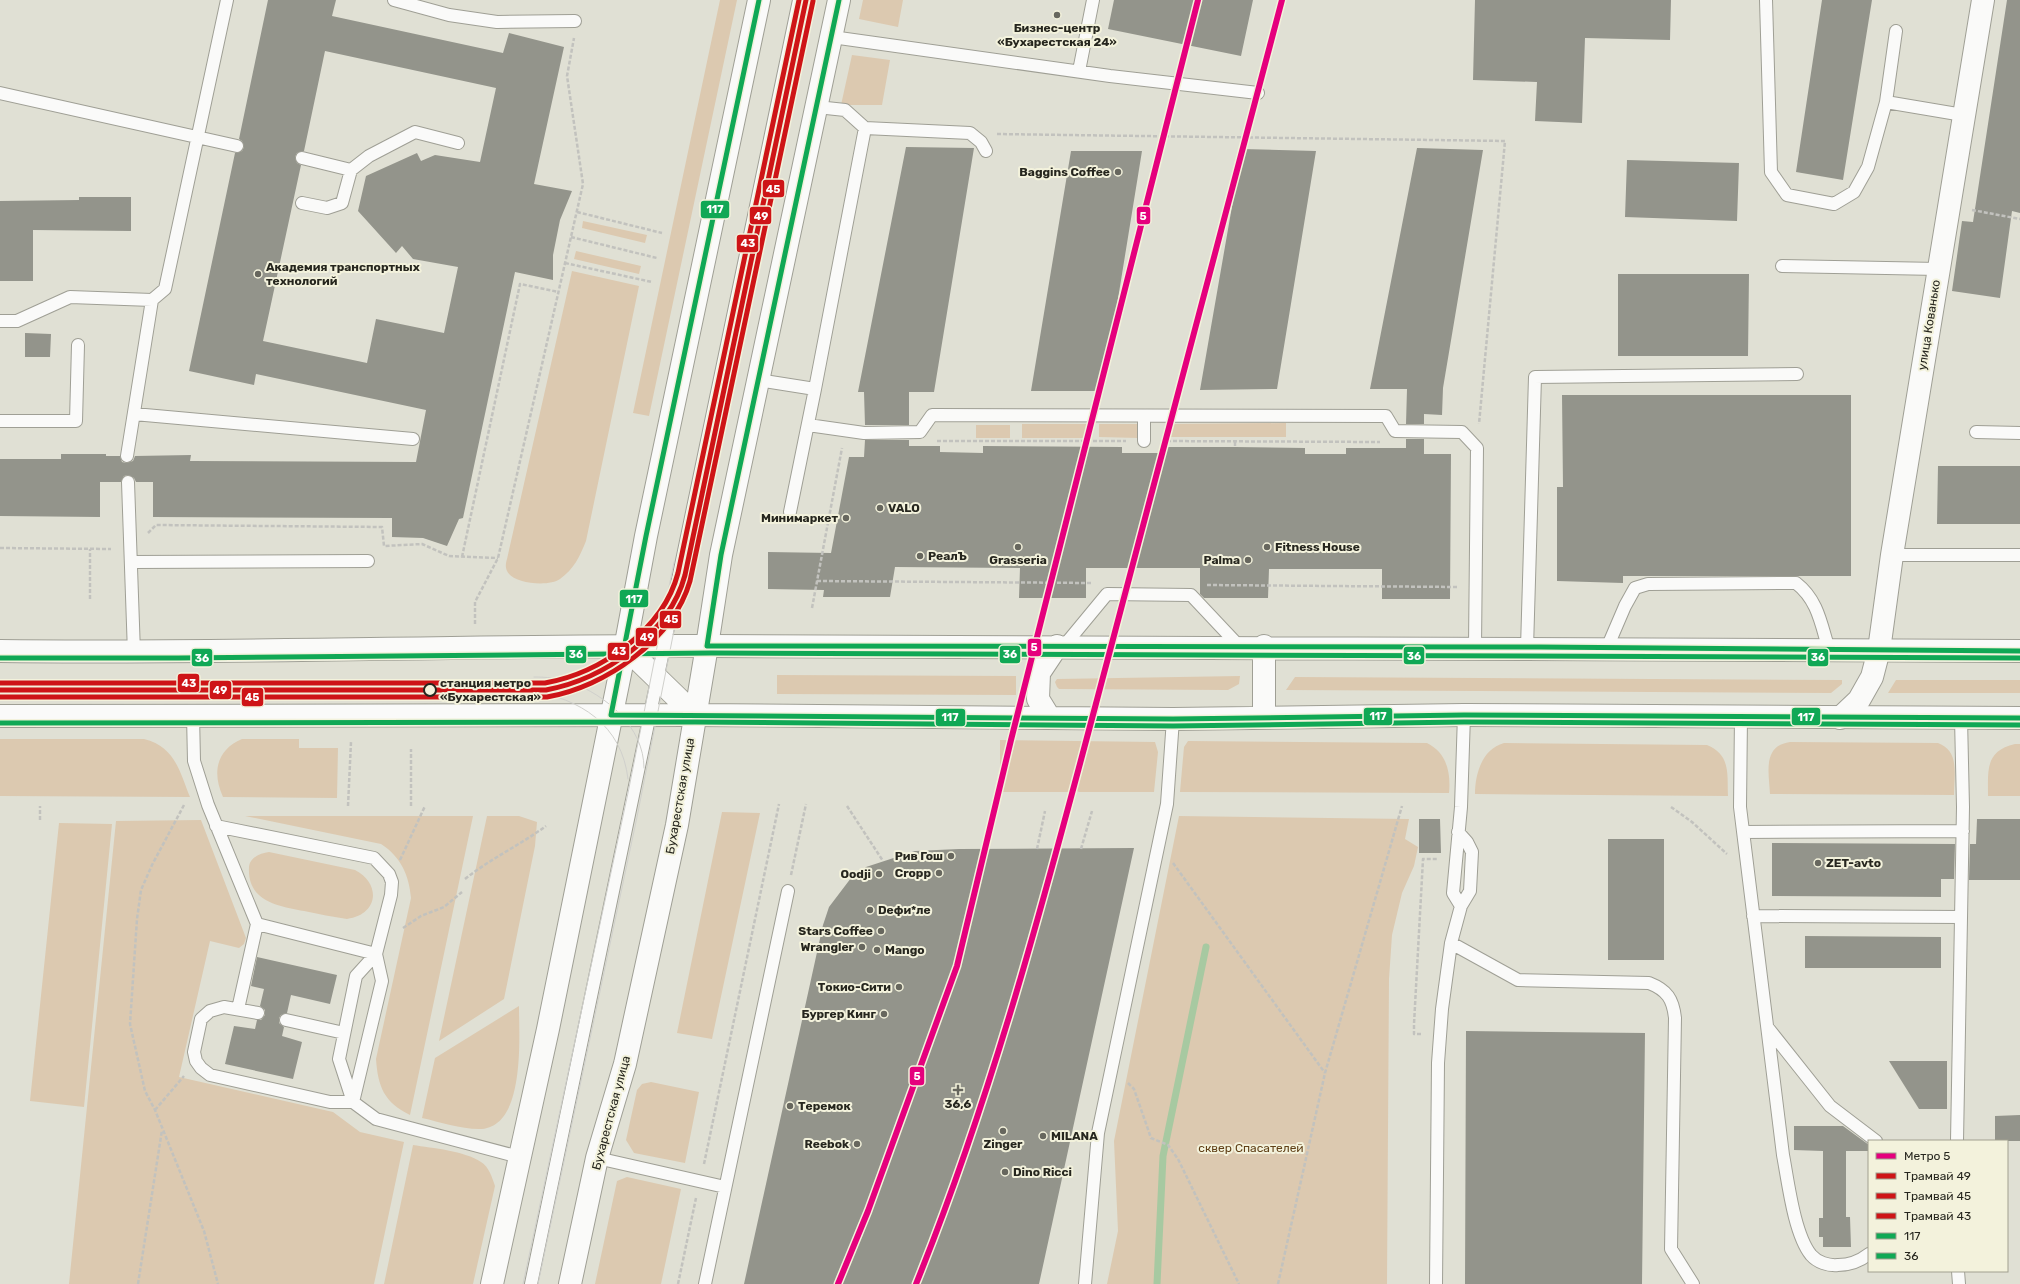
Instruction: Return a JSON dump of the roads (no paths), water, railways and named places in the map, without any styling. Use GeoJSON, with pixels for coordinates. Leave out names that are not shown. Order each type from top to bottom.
{"type":"FeatureCollection","features":[{"type":"Feature","properties":{"kind":"main road"},"geometry":{"type":"LineString","coordinates":[[492,1284],[548,1029],[646,536],[759,0]]}},
{"type":"Feature","properties":{"kind":"main road","name":"Бухарестская улица"},"geometry":{"type":"LineString","coordinates":[[570,1284],[597,1158],[625,1064],[676,825],[721,555],[839,0]]}},
{"type":"Feature","properties":{"kind":"main road","name":"улица Кованько"},"geometry":{"type":"LineString","coordinates":[[1840,718],[1859,700],[1872,677],[1879,650],[1892,555],[1983,0]]}},
{"type":"Feature","properties":{"kind":"main road"},"geometry":{"type":"LineString","coordinates":[[0,651],[134,653],[664,646],[1264,646],[2020,651]]}},
{"type":"Feature","properties":{"kind":"main road"},"geometry":{"type":"LineString","coordinates":[[1050,717],[1038,699],[1039,673],[1061,646]]}},
{"type":"Feature","properties":{"kind":"main road"},"geometry":{"type":"LineString","coordinates":[[1264,646],[1264,717]]}},
{"type":"Feature","properties":{"kind":"main road"},"geometry":{"type":"LineString","coordinates":[[625,647],[695,715]]}},
{"type":"Feature","properties":{"kind":"main road"},"geometry":{"type":"LineString","coordinates":[[0,716],[695,715],[1173,719],[1464,715],[2020,718]]}},
{"type":"Feature","properties":{"kind":"lane"},"geometry":{"type":"LineString","coordinates":[[127,456],[128,437],[134,414],[152,300],[165,289],[227,0]]}},
{"type":"Feature","properties":{"kind":"lane"},"geometry":{"type":"LineString","coordinates":[[394,0],[448,15],[497,22],[575,21]]}},
{"type":"Feature","properties":{"kind":"lane"},"geometry":{"type":"LineString","coordinates":[[531,1284],[799,0]]}},
{"type":"Feature","properties":{"kind":"lane"},"geometry":{"type":"LineString","coordinates":[[1079,71],[1092,0]]}},
{"type":"Feature","properties":{"kind":"lane"},"geometry":{"type":"LineString","coordinates":[[1766,0],[1771,172],[1787,196],[1834,204],[1854,192],[1868,167],[1886,102],[1896,31]]}},
{"type":"Feature","properties":{"kind":"lane"},"geometry":{"type":"LineString","coordinates":[[832,36],[1079,71],[1258,93]]}},
{"type":"Feature","properties":{"kind":"lane"},"geometry":{"type":"LineString","coordinates":[[0,93],[198,136],[237,146]]}},
{"type":"Feature","properties":{"kind":"lane"},"geometry":{"type":"LineString","coordinates":[[1886,102],[1963,115]]}},
{"type":"Feature","properties":{"kind":"lane"},"geometry":{"type":"LineString","coordinates":[[817,107],[845,110],[865,128],[970,133],[981,142],[986,151]]}},
{"type":"Feature","properties":{"kind":"lane"},"geometry":{"type":"LineString","coordinates":[[790,512],[865,128]]}},
{"type":"Feature","properties":{"kind":"lane"},"geometry":{"type":"LineString","coordinates":[[302,203],[327,208],[342,203],[351,170],[369,156],[415,132],[458,143]]}},
{"type":"Feature","properties":{"kind":"lane"},"geometry":{"type":"LineString","coordinates":[[302,158],[351,170]]}},
{"type":"Feature","properties":{"kind":"lane"},"geometry":{"type":"LineString","coordinates":[[1782,266],[1938,269]]}},
{"type":"Feature","properties":{"kind":"lane"},"geometry":{"type":"LineString","coordinates":[[0,321],[17,321],[70,297],[152,300]]}},
{"type":"Feature","properties":{"kind":"lane"},"geometry":{"type":"LineString","coordinates":[[0,421],[76,421],[78,345]]}},
{"type":"Feature","properties":{"kind":"lane"},"geometry":{"type":"LineString","coordinates":[[1528,648],[1535,377],[1797,374]]}},
{"type":"Feature","properties":{"kind":"lane"},"geometry":{"type":"LineString","coordinates":[[758,380],[815,389]]}},
{"type":"Feature","properties":{"kind":"lane"},"geometry":{"type":"LineString","coordinates":[[134,414],[413,439]]}},
{"type":"Feature","properties":{"kind":"lane"},"geometry":{"type":"LineString","coordinates":[[808,424],[864,433],[920,432],[932,415],[1386,416],[1395,431],[1462,432],[1477,448],[1474,647]]}},
{"type":"Feature","properties":{"kind":"lane"},"geometry":{"type":"LineString","coordinates":[[1144,416],[1144,441]]}},
{"type":"Feature","properties":{"kind":"lane"},"geometry":{"type":"LineString","coordinates":[[1976,432],[2020,433]]}},
{"type":"Feature","properties":{"kind":"lane"},"geometry":{"type":"LineString","coordinates":[[128,482],[134,653]]}},
{"type":"Feature","properties":{"kind":"lane"},"geometry":{"type":"LineString","coordinates":[[1892,555],[2020,555]]}},
{"type":"Feature","properties":{"kind":"lane"},"geometry":{"type":"LineString","coordinates":[[131,562],[368,562]]}},
{"type":"Feature","properties":{"kind":"lane"},"geometry":{"type":"LineString","coordinates":[[1607,648],[1625,606],[1635,588],[1648,584],[1796,583],[1807,592],[1816,608],[1829,650]]}},
{"type":"Feature","properties":{"kind":"lane"},"geometry":{"type":"LineString","coordinates":[[1061,646],[1107,594],[1190,595],[1239,646]]}},
{"type":"Feature","properties":{"kind":"lane"},"geometry":{"type":"LineString","coordinates":[[193,715],[194,761],[208,805],[256,924],[238,1009]]}},
{"type":"Feature","properties":{"kind":"lane"},"geometry":{"type":"LineString","coordinates":[[1461,906],[1453,893],[1461,806],[1464,715]]}},
{"type":"Feature","properties":{"kind":"lane"},"geometry":{"type":"LineString","coordinates":[[1741,717],[1740,807],[1783,1154],[1793,1207],[1803,1242],[1811,1255],[1820,1263],[1834,1266],[1850,1265],[1868,1255]]}},
{"type":"Feature","properties":{"kind":"lane"},"geometry":{"type":"LineString","coordinates":[[1957,1140],[1963,831],[1961,718]]}},
{"type":"Feature","properties":{"kind":"lane"},"geometry":{"type":"LineString","coordinates":[[1085,1284],[1098,1134],[1159,849],[1167,804],[1173,719]]}},
{"type":"Feature","properties":{"kind":"lane"},"geometry":{"type":"LineString","coordinates":[[216,826],[374,858],[382,865],[392,882],[391,895],[376,954],[382,981],[353,1102]]}},
{"type":"Feature","properties":{"kind":"lane"},"geometry":{"type":"LineString","coordinates":[[1743,832],[1963,831]]}},
{"type":"Feature","properties":{"kind":"lane"},"geometry":{"type":"LineString","coordinates":[[1436,1284],[1438,1063],[1440,1035],[1451,943],[1461,906],[1470,891],[1472,852],[1467,842],[1458,832]]}},
{"type":"Feature","properties":{"kind":"lane"},"geometry":{"type":"LineString","coordinates":[[705,1284],[788,891]]}},
{"type":"Feature","properties":{"kind":"lane"},"geometry":{"type":"LineString","coordinates":[[1753,916],[1961,918]]}},
{"type":"Feature","properties":{"kind":"lane"},"geometry":{"type":"LineString","coordinates":[[256,924],[376,954]]}},
{"type":"Feature","properties":{"kind":"lane"},"geometry":{"type":"LineString","coordinates":[[1451,943],[1518,980],[1649,983],[1660,987],[1669,995],[1674,1006],[1675,1018],[1672,1249],[1693,1284]]}},
{"type":"Feature","properties":{"kind":"lane"},"geometry":{"type":"LineString","coordinates":[[376,954],[356,976],[338,1059],[353,1102],[376,1119],[519,1157]]}},
{"type":"Feature","properties":{"kind":"lane"},"geometry":{"type":"LineString","coordinates":[[258,1013],[224,1007],[210,1011],[201,1019],[194,1052],[196,1061],[201,1068],[210,1075],[330,1102],[353,1102]]}},
{"type":"Feature","properties":{"kind":"lane"},"geometry":{"type":"LineString","coordinates":[[286,1020],[344,1033]]}},
{"type":"Feature","properties":{"kind":"lane"},"geometry":{"type":"LineString","coordinates":[[1767,1027],[1830,1106],[1875,1140]]}},
{"type":"Feature","properties":{"kind":"lane"},"geometry":{"type":"LineString","coordinates":[[597,1158],[725,1187]]}},
{"type":"Feature","properties":{"kind":"lane"},"geometry":{"type":"LineString","coordinates":[[1958,1272],[1958,1284]]}},
{"type":"Feature","properties":{"kind":"waterway"},"geometry":{"type":"LineString","coordinates":[[1157,1284],[1163,1156],[1206,947]]}},
{"type":"Feature","properties":{"kind":"tram line","name":"43"},"geometry":{"type":"LineString","coordinates":[[0,683],[545,683],[566,678],[587,670],[608,659],[627,646],[659,613],[670,594],[678,573],[799,0]]}},
{"type":"Feature","properties":{"kind":"tram line","name":"49"},"geometry":{"type":"LineString","coordinates":[[0,690],[546,690],[590,676],[611,665],[631,651],[649,635],[665,617],[677,597],[685,575],[806,0]]}},
{"type":"Feature","properties":{"kind":"tram line","name":"45"},"geometry":{"type":"LineString","coordinates":[[0,697],[547,697],[569,692],[591,683],[634,657],[653,641],[669,623],[681,603],[690,581],[813,1]]}},
{"type":"Feature","properties":{"kind":"tram line"},"geometry":{"type":"LineString","coordinates":[[523,1284],[628,793],[674,562]]}},
{"type":"Feature","properties":{"kind":"tram line"},"geometry":{"type":"LineString","coordinates":[[538,1284],[637,817],[687,565]]}},
{"type":"Feature","properties":{"kind":"tram line"},"geometry":{"type":"LineString","coordinates":[[534,677],[552,678],[570,682],[597,695],[609,704],[630,726],[638,739],[644,768]]}},
{"type":"Feature","properties":{"kind":"tram line"},"geometry":{"type":"LineString","coordinates":[[530,691],[566,700],[596,717],[608,729],[617,743],[624,760],[628,779]]}},
{"type":"Feature","properties":{"kind":"metro line","name":"5"},"geometry":{"type":"LineString","coordinates":[[838,1284],[868,1211],[957,966],[1011,740],[1198,0]]}},
{"type":"Feature","properties":{"kind":"metro line","name":"5"},"geometry":{"type":"LineString","coordinates":[[916,1284],[973,1131],[998,1054],[1044,898],[1282,0]]}},
{"type":"Feature","properties":{"kind":"place","name":"Бизнес-центр «Бухарестская 24»"},"geometry":{"type":"Point","coordinates":[1057,15]}},
{"type":"Feature","properties":{"kind":"place","name":"Baggins Coffee"},"geometry":{"type":"Point","coordinates":[1118,172]}},
{"type":"Feature","properties":{"kind":"place","name":"Академия транспортных технологий"},"geometry":{"type":"Point","coordinates":[258,274]}},
{"type":"Feature","properties":{"kind":"place","name":"VALO"},"geometry":{"type":"Point","coordinates":[880,508]}},
{"type":"Feature","properties":{"kind":"place","name":"Минимаркет"},"geometry":{"type":"Point","coordinates":[846,518]}},
{"type":"Feature","properties":{"kind":"place","name":"Grasseria"},"geometry":{"type":"Point","coordinates":[1018,547]}},
{"type":"Feature","properties":{"kind":"place","name":"Fitness House"},"geometry":{"type":"Point","coordinates":[1267,547]}},
{"type":"Feature","properties":{"kind":"place","name":"РеалЪ"},"geometry":{"type":"Point","coordinates":[920,556]}},
{"type":"Feature","properties":{"kind":"place","name":"Palma"},"geometry":{"type":"Point","coordinates":[1248,560]}},
{"type":"Feature","properties":{"kind":"place","name":"станция метро «Бухарестская»"},"geometry":{"type":"Point","coordinates":[430,690]}},
{"type":"Feature","properties":{"kind":"place","name":"Рив Гош"},"geometry":{"type":"Point","coordinates":[951,856]}},
{"type":"Feature","properties":{"kind":"place","name":"ZET-avto"},"geometry":{"type":"Point","coordinates":[1818,863]}},
{"type":"Feature","properties":{"kind":"place","name":"Cropp"},"geometry":{"type":"Point","coordinates":[939,873]}},
{"type":"Feature","properties":{"kind":"place","name":"Oodji"},"geometry":{"type":"Point","coordinates":[879,874]}},
{"type":"Feature","properties":{"kind":"place","name":"Dефи*ле"},"geometry":{"type":"Point","coordinates":[870,910]}},
{"type":"Feature","properties":{"kind":"place","name":"Stars Coffee"},"geometry":{"type":"Point","coordinates":[881,931]}},
{"type":"Feature","properties":{"kind":"place","name":"Wrangler"},"geometry":{"type":"Point","coordinates":[862,947]}},
{"type":"Feature","properties":{"kind":"place","name":"Mango"},"geometry":{"type":"Point","coordinates":[877,950]}},
{"type":"Feature","properties":{"kind":"place","name":"Токио-Сити"},"geometry":{"type":"Point","coordinates":[899,987]}},
{"type":"Feature","properties":{"kind":"place","name":"Бургер Кинг"},"geometry":{"type":"Point","coordinates":[884,1014]}},
{"type":"Feature","properties":{"kind":"place","name":"36,6"},"geometry":{"type":"Point","coordinates":[958,1090]}},
{"type":"Feature","properties":{"kind":"place","name":"Теремок"},"geometry":{"type":"Point","coordinates":[790,1106]}},
{"type":"Feature","properties":{"kind":"place","name":"Zinger"},"geometry":{"type":"Point","coordinates":[1003,1131]}},
{"type":"Feature","properties":{"kind":"place","name":"MILANA"},"geometry":{"type":"Point","coordinates":[1043,1136]}},
{"type":"Feature","properties":{"kind":"place","name":"Reebok"},"geometry":{"type":"Point","coordinates":[857,1144]}},
{"type":"Feature","properties":{"kind":"place","name":"Dino Ricci"},"geometry":{"type":"Point","coordinates":[1005,1172]}},
{"type":"Feature","properties":{"kind":"park label","name":"cквер Спасателей"},"geometry":{"type":"Point","coordinates":[1251,1148]}}]}
